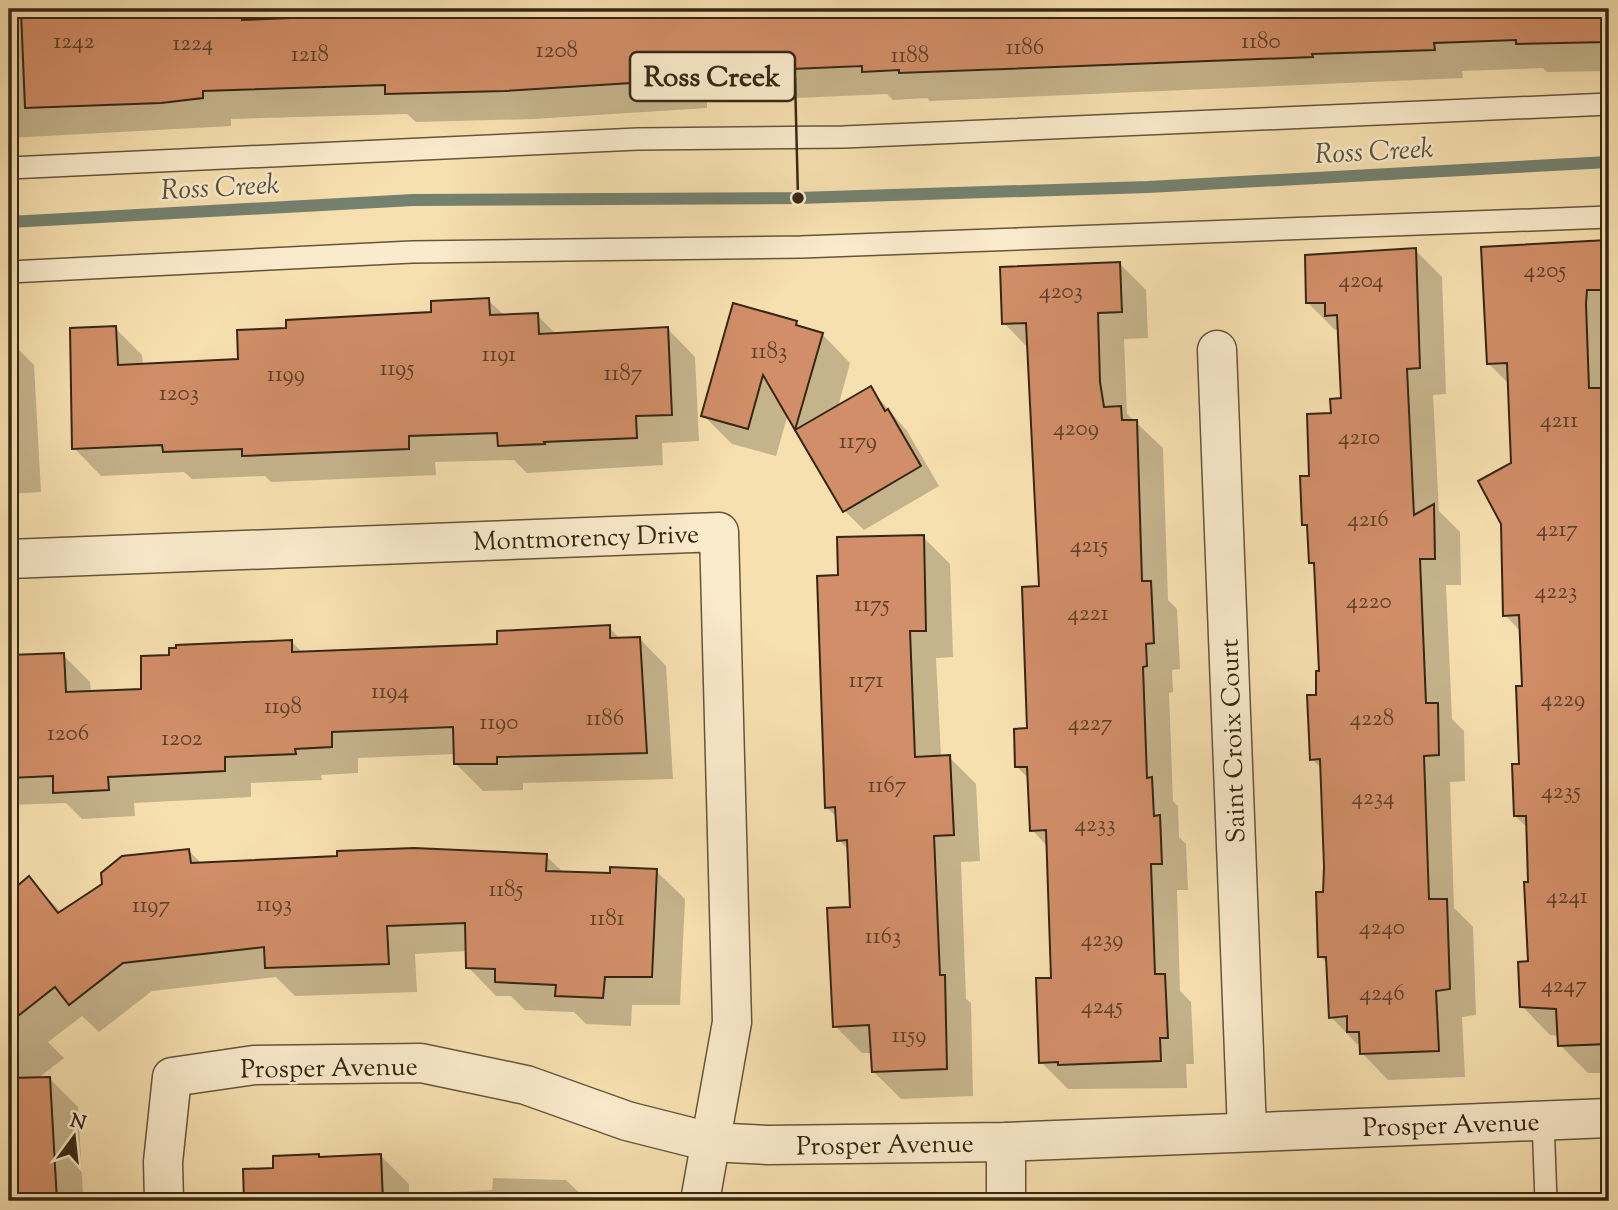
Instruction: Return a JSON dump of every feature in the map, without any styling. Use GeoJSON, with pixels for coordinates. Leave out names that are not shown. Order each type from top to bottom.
{"type":"FeatureCollection","features":[{"type":"Feature","properties":{"kind":"street","name":"Saint Croix Court"},"geometry":{"type":"LineString","coordinates":[[1217,350],[1247,1131]]}},
{"type":"Feature","properties":{"kind":"street","name":"Montmorency Drive"},"geometry":{"type":"LineString","coordinates":[[9,559],[719,532],[732,1022],[710,1142]]}},
{"type":"Feature","properties":{"kind":"street","name":"Prosper Avenue"},"geometry":{"type":"LineString","coordinates":[[164,1201],[163,1162],[172,1077],[254,1065],[421,1063],[526,1085],[627,1121],[710,1142],[830,1145],[1006,1142],[1609,1118]]}},
{"type":"Feature","properties":{"kind":"street"},"geometry":{"type":"LineString","coordinates":[[700,1201],[710,1142]]}},
{"type":"Feature","properties":{"kind":"street"},"geometry":{"type":"LineString","coordinates":[[1006,1142],[1006,1201]]}},
{"type":"Feature","properties":{"kind":"lane"},"geometry":{"type":"LineString","coordinates":[[9,168],[624,140],[844,137],[1609,104]]}},
{"type":"Feature","properties":{"kind":"lane"},"geometry":{"type":"LineString","coordinates":[[9,272],[412,251],[801,247],[1609,217]]}},
{"type":"Feature","properties":{"kind":"lane"},"geometry":{"type":"LineString","coordinates":[[1543,1120],[1546,1201]]}},
{"type":"Feature","properties":{"kind":"building"},"geometry":{"type":"Polygon","coordinates":[[[80,9],[242,9],[242,20],[316,17],[315,9],[1609,9],[1609,42],[1516,44],[1516,40],[1434,43],[1435,50],[1312,54],[1313,57],[899,73],[899,70],[862,72],[862,66],[679,74],[679,80],[505,91],[385,94],[385,85],[203,91],[203,98],[161,103],[25,108],[21,12],[80,9]]]}},
{"type":"Feature","properties":{"kind":"building"},"geometry":{"type":"Polygon","coordinates":[[[1607,240],[1609,290],[1587,290],[1586,304],[1589,388],[1601,388],[1601,402],[1609,402],[1609,612],[1605,612],[1609,685],[1609,1044],[1558,1046],[1556,1009],[1520,1007],[1518,962],[1528,961],[1524,882],[1528,882],[1526,816],[1514,816],[1512,764],[1519,764],[1516,686],[1522,686],[1519,615],[1503,616],[1501,524],[1478,481],[1511,463],[1507,363],[1487,364],[1481,247],[1607,240]]]}},
{"type":"Feature","properties":{"kind":"building"},"geometry":{"type":"Polygon","coordinates":[[[1416,248],[1420,368],[1407,369],[1414,515],[1434,504],[1435,559],[1420,559],[1426,703],[1438,703],[1439,755],[1424,756],[1429,899],[1447,899],[1450,989],[1436,991],[1439,1051],[1360,1054],[1359,1032],[1347,1032],[1347,1016],[1329,1018],[1326,957],[1318,957],[1316,892],[1323,892],[1324,867],[1320,759],[1310,760],[1307,695],[1316,695],[1316,671],[1319,671],[1314,563],[1309,563],[1307,525],[1302,525],[1300,476],[1309,476],[1307,414],[1331,413],[1330,399],[1341,398],[1337,315],[1325,316],[1325,303],[1306,303],[1305,255],[1416,248]]]}},
{"type":"Feature","properties":{"kind":"building"},"geometry":{"type":"Polygon","coordinates":[[[1120,262],[1122,312],[1098,313],[1100,382],[1104,407],[1121,406],[1122,420],[1137,420],[1142,581],[1151,581],[1154,643],[1146,644],[1147,666],[1143,667],[1147,778],[1152,777],[1154,816],[1160,815],[1162,864],[1151,864],[1155,974],[1165,974],[1168,1038],[1160,1038],[1161,1061],[1058,1065],[1058,1062],[1039,1063],[1036,978],[1051,978],[1046,830],[1030,831],[1027,767],[1015,767],[1014,729],[1027,728],[1022,587],[1039,586],[1026,323],[1002,324],[1000,267],[1120,262]]]}},
{"type":"Feature","properties":{"kind":"building"},"geometry":{"type":"Polygon","coordinates":[[[489,298],[490,315],[538,313],[539,334],[668,327],[672,415],[636,416],[637,438],[544,442],[545,444],[498,446],[497,433],[409,436],[409,449],[242,456],[242,449],[163,452],[162,445],[72,449],[70,328],[116,326],[118,365],[238,359],[237,330],[286,328],[286,320],[431,312],[431,301],[489,298]]]}},
{"type":"Feature","properties":{"kind":"building"},"geometry":{"type":"Polygon","coordinates":[[[733,303],[797,321],[796,325],[823,333],[795,430],[763,375],[748,429],[701,416],[733,303]]]}},
{"type":"Feature","properties":{"kind":"building"},"geometry":{"type":"Polygon","coordinates":[[[871,386],[885,411],[888,409],[921,466],[843,512],[795,430],[871,386]]]}},
{"type":"Feature","properties":{"kind":"building"},"geometry":{"type":"Polygon","coordinates":[[[924,535],[926,631],[910,631],[915,757],[950,755],[954,835],[934,836],[940,975],[945,975],[947,1069],[872,1072],[869,1025],[833,1027],[827,908],[850,907],[847,840],[837,841],[835,807],[825,808],[817,576],[838,575],[837,537],[924,535]]]}},
{"type":"Feature","properties":{"kind":"building"},"geometry":{"type":"Polygon","coordinates":[[[610,625],[610,638],[640,637],[647,753],[497,757],[497,764],[454,764],[453,727],[332,732],[332,747],[295,749],[296,754],[225,757],[225,771],[108,777],[109,790],[53,793],[53,776],[9,778],[9,655],[64,653],[66,692],[141,689],[141,656],[169,655],[169,648],[176,648],[176,645],[292,640],[292,652],[497,644],[497,631],[610,625]]]}},
{"type":"Feature","properties":{"kind":"building"},"geometry":{"type":"Polygon","coordinates":[[[414,848],[547,854],[546,871],[610,873],[610,867],[657,869],[652,977],[605,977],[603,998],[555,996],[556,985],[495,982],[495,969],[466,968],[465,923],[387,926],[389,964],[265,968],[264,947],[123,963],[69,1005],[55,987],[9,1023],[9,893],[29,876],[58,913],[102,884],[101,873],[122,856],[189,849],[191,863],[337,856],[337,851],[414,848]]]}},
{"type":"Feature","properties":{"kind":"building"},"geometry":{"type":"Polygon","coordinates":[[[50,1077],[57,1201],[9,1201],[9,1078],[50,1077]]]}},
{"type":"Feature","properties":{"kind":"building"},"geometry":{"type":"Polygon","coordinates":[[[319,1154],[319,1157],[381,1154],[383,1201],[244,1201],[243,1169],[273,1168],[273,1156],[319,1154]]]}},
{"type":"Feature","properties":{"kind":"waterway","name":"Ross Creek"},"geometry":{"type":"LineString","coordinates":[[9,222],[413,200],[798,198],[1148,187],[1609,162]]}},
{"type":"Feature","properties":{"kind":"place","name":"Ross Creek"},"geometry":{"type":"Point","coordinates":[798,198]}}]}
